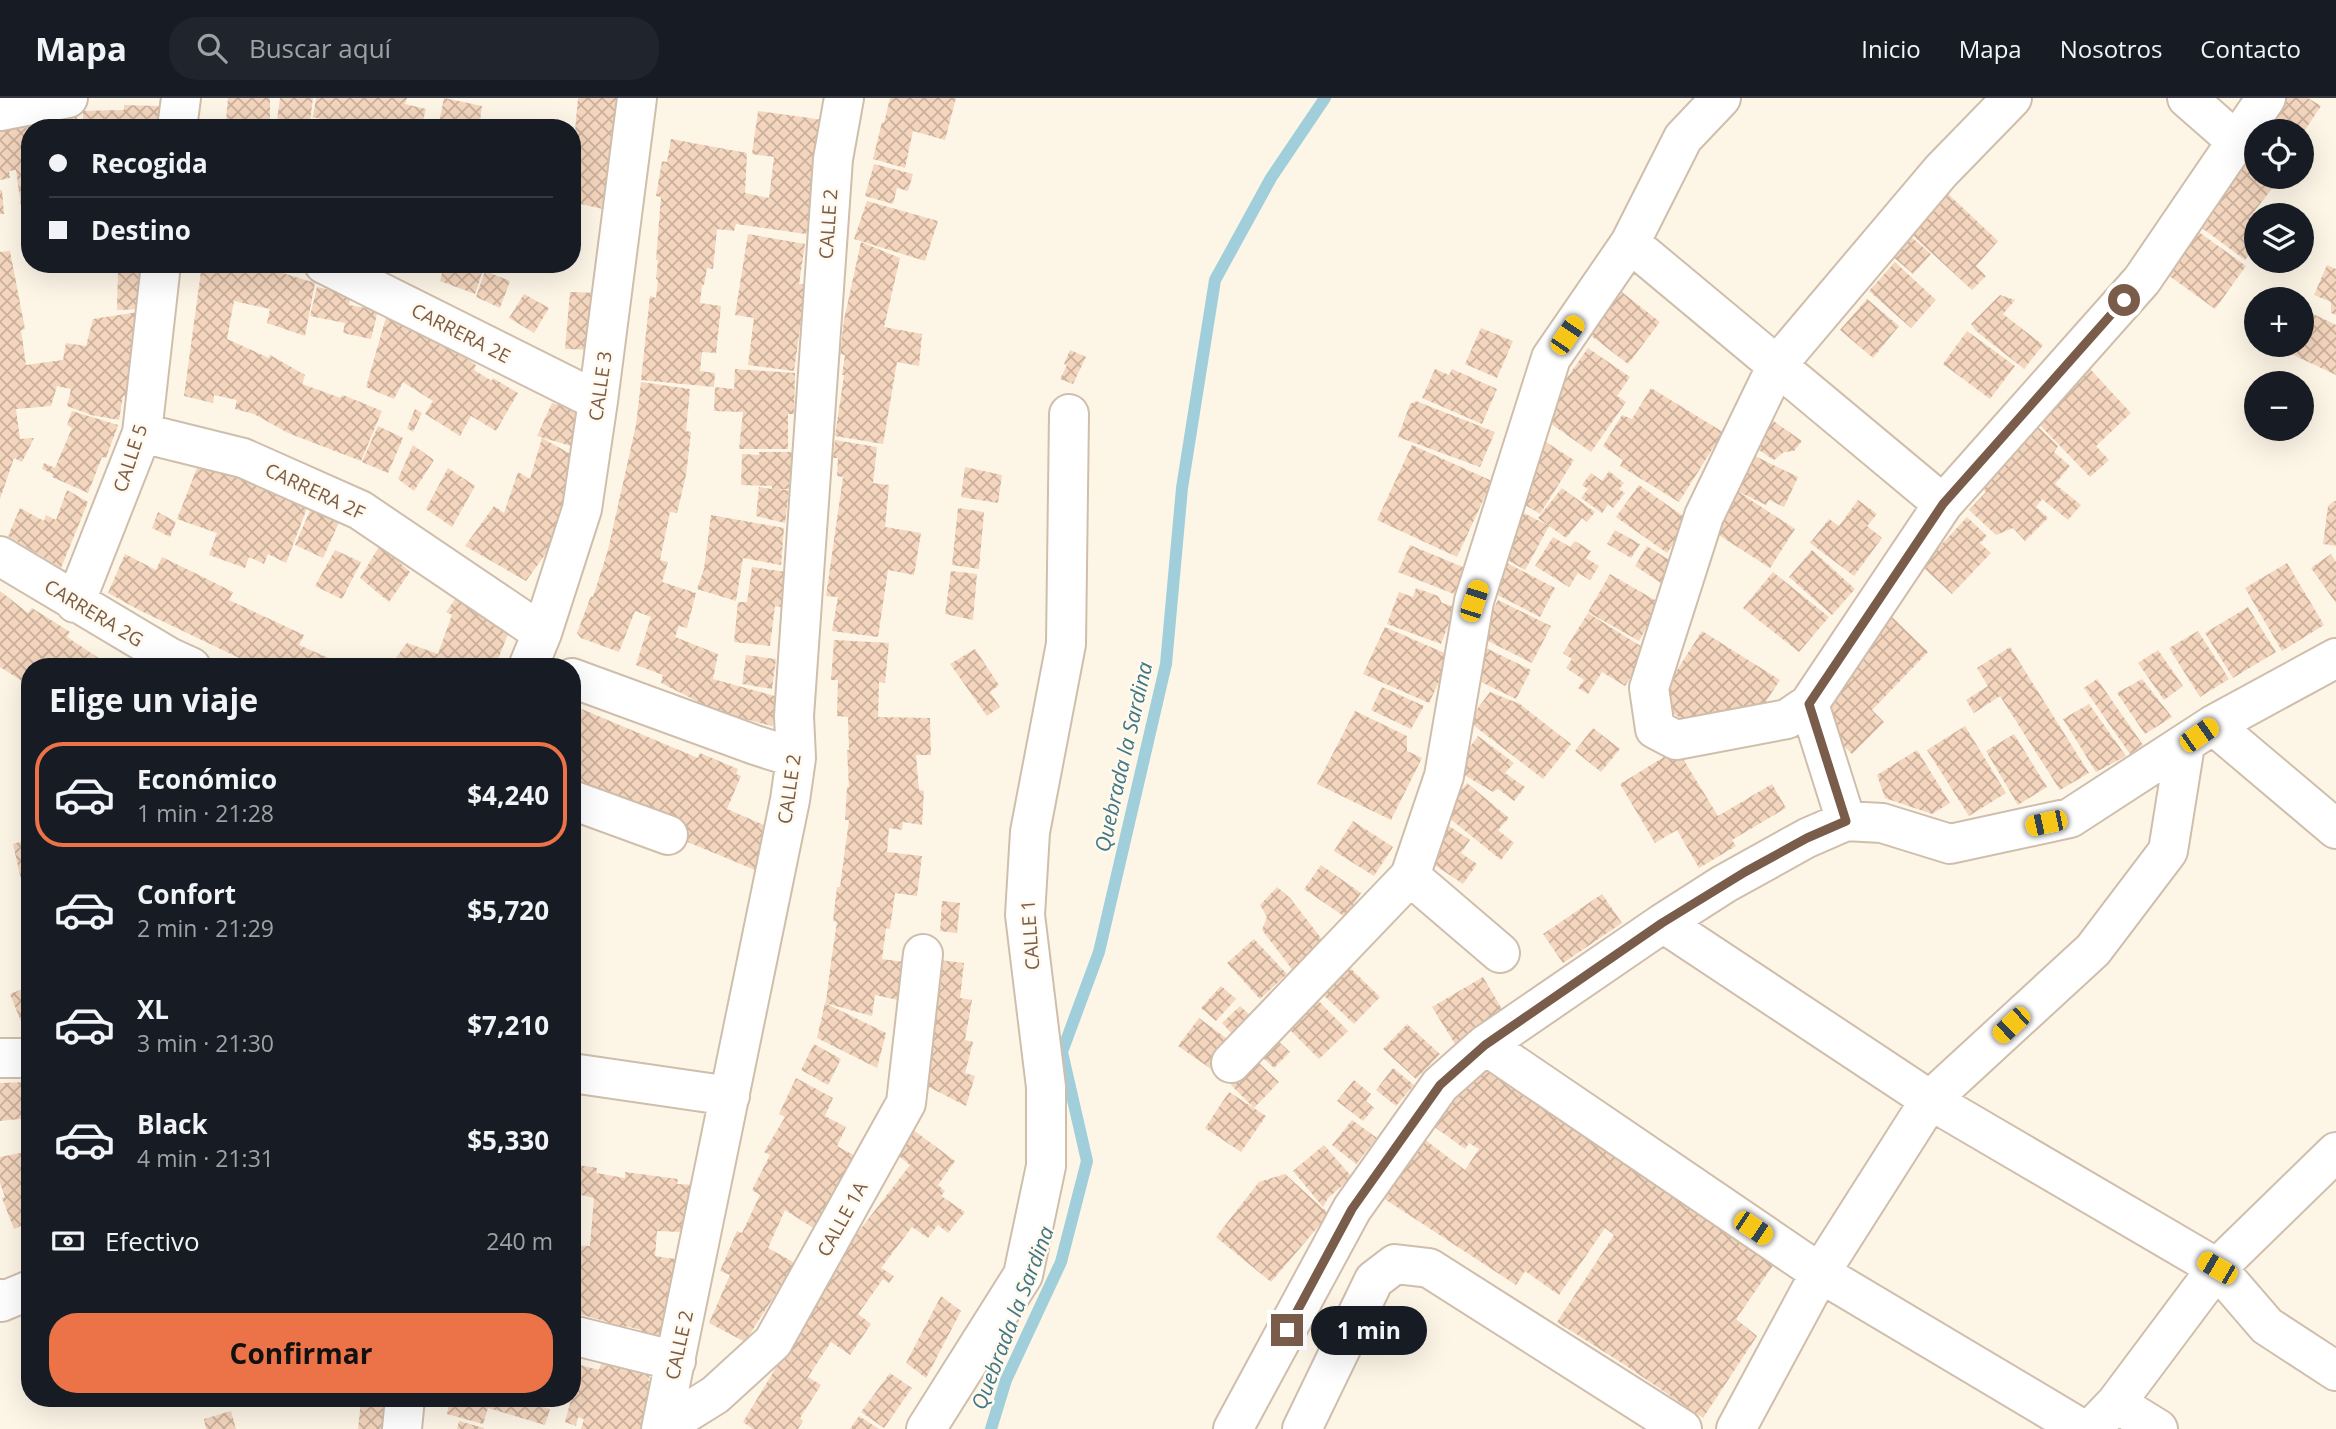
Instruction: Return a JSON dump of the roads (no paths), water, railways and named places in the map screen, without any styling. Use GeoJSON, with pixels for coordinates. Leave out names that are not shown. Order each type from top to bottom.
{"type":"FeatureCollection","features":[{"type":"Feature","properties":{"kind":"street"},"geometry":{"type":"LineString","coordinates":[[0,111],[68,98]]}},
{"type":"Feature","properties":{"kind":"street"},"geometry":{"type":"LineString","coordinates":[[178,119],[181,98]]}},
{"type":"Feature","properties":{"kind":"street","name":"CALLE 3"},"geometry":{"type":"LineString","coordinates":[[536,657],[582,509],[637,98]]}},
{"type":"Feature","properties":{"kind":"street","name":"CALLE 2"},"geometry":{"type":"LineString","coordinates":[[662,1428],[790,800],[796,758],[794,716],[833,159],[844,98]]}},
{"type":"Feature","properties":{"kind":"street"},"geometry":{"type":"LineString","coordinates":[[1231,1063],[1410,876],[1444,776],[1474,601],[1551,358],[1629,243],[1683,138],[1721,98]]}},
{"type":"Feature","properties":{"kind":"street"},"geometry":{"type":"LineString","coordinates":[[2012,98],[1941,171],[1777,365],[1704,516],[1649,688],[1655,729],[1676,740],[1787,719],[1809,704],[1943,504],[2142,280],[2266,98]]}},
{"type":"Feature","properties":{"kind":"street"},"geometry":{"type":"LineString","coordinates":[[2187,98],[2236,141]]}},
{"type":"Feature","properties":{"kind":"street"},"geometry":{"type":"LineString","coordinates":[[1629,243],[1943,504]]}},
{"type":"Feature","properties":{"kind":"street","name":"CALLE 5"},"geometry":{"type":"LineString","coordinates":[[75,603],[142,433],[160,273]]}},
{"type":"Feature","properties":{"kind":"street","name":"CARRERA 2E"},"geometry":{"type":"LineString","coordinates":[[342,273],[598,401]]}},
{"type":"Feature","properties":{"kind":"street","name":"CALLE 1"},"geometry":{"type":"LineString","coordinates":[[926,1429],[1023,1275],[1046,1166],[1046,1087],[1025,915],[1030,832],[1066,644],[1069,414]]}},
{"type":"Feature","properties":{"kind":"street","name":"CARRERA 2F"},"geometry":{"type":"LineString","coordinates":[[142,433],[243,458],[360,510],[536,657]]}},
{"type":"Feature","properties":{"kind":"street","name":"CARRERA 2G"},"geometry":{"type":"LineString","coordinates":[[0,556],[171,658]]}},
{"type":"Feature","properties":{"kind":"street"},"geometry":{"type":"LineString","coordinates":[[1235,1428],[1352,1209],[1440,1085],[1485,1045],[1662,923],[1736,877],[1807,838],[1846,821],[1882,823],[1950,844],[2070,818],[2199,735],[2336,659]]}},
{"type":"Feature","properties":{"kind":"street"},"geometry":{"type":"LineString","coordinates":[[581,681],[796,758]]}},
{"type":"Feature","properties":{"kind":"street"},"geometry":{"type":"LineString","coordinates":[[1809,704],[1846,821]]}},
{"type":"Feature","properties":{"kind":"street"},"geometry":{"type":"LineString","coordinates":[[2199,735],[2336,829]]}},
{"type":"Feature","properties":{"kind":"street"},"geometry":{"type":"LineString","coordinates":[[1736,1429],[1820,1273],[1930,1100],[2093,950],[2168,851],[2199,735]]}},
{"type":"Feature","properties":{"kind":"street"},"geometry":{"type":"LineString","coordinates":[[581,803],[667,835]]}},
{"type":"Feature","properties":{"kind":"street"},"geometry":{"type":"LineString","coordinates":[[1410,876],[1500,953]]}},
{"type":"Feature","properties":{"kind":"street"},"geometry":{"type":"LineString","coordinates":[[1662,923],[1930,1100],[2217,1268],[2267,1326],[2336,1371]]}},
{"type":"Feature","properties":{"kind":"street","name":"CALLE 1A"},"geometry":{"type":"LineString","coordinates":[[662,1428],[715,1395],[773,1342],[906,1103],[923,954]]}},
{"type":"Feature","properties":{"kind":"street"},"geometry":{"type":"LineString","coordinates":[[1485,1045],[1820,1273],[2081,1429]]}},
{"type":"Feature","properties":{"kind":"street"},"geometry":{"type":"LineString","coordinates":[[0,1058],[21,1058]]}},
{"type":"Feature","properties":{"kind":"street"},"geometry":{"type":"LineString","coordinates":[[581,1074],[730,1096]]}},
{"type":"Feature","properties":{"kind":"street"},"geometry":{"type":"LineString","coordinates":[[2158,1429],[2104,1416],[2217,1268],[2336,1152]]}},
{"type":"Feature","properties":{"kind":"street"},"geometry":{"type":"LineString","coordinates":[[1302,1429],[1374,1280],[1395,1264],[1429,1268],[1682,1429]]}},
{"type":"Feature","properties":{"kind":"street"},"geometry":{"type":"LineString","coordinates":[[581,1337],[676,1361]]}},
{"type":"Feature","properties":{"kind":"street"},"geometry":{"type":"LineString","coordinates":[[402,1429],[404,1407]]}},
{"type":"Feature","properties":{"kind":"waterway","name":"Quebrada la Sardina"},"geometry":{"type":"LineString","coordinates":[[991,1429],[1006,1380],[1061,1262],[1087,1161],[1062,1052],[1099,952],[1166,664],[1182,488],[1215,280],[1271,178],[1325,98]]}}]}
